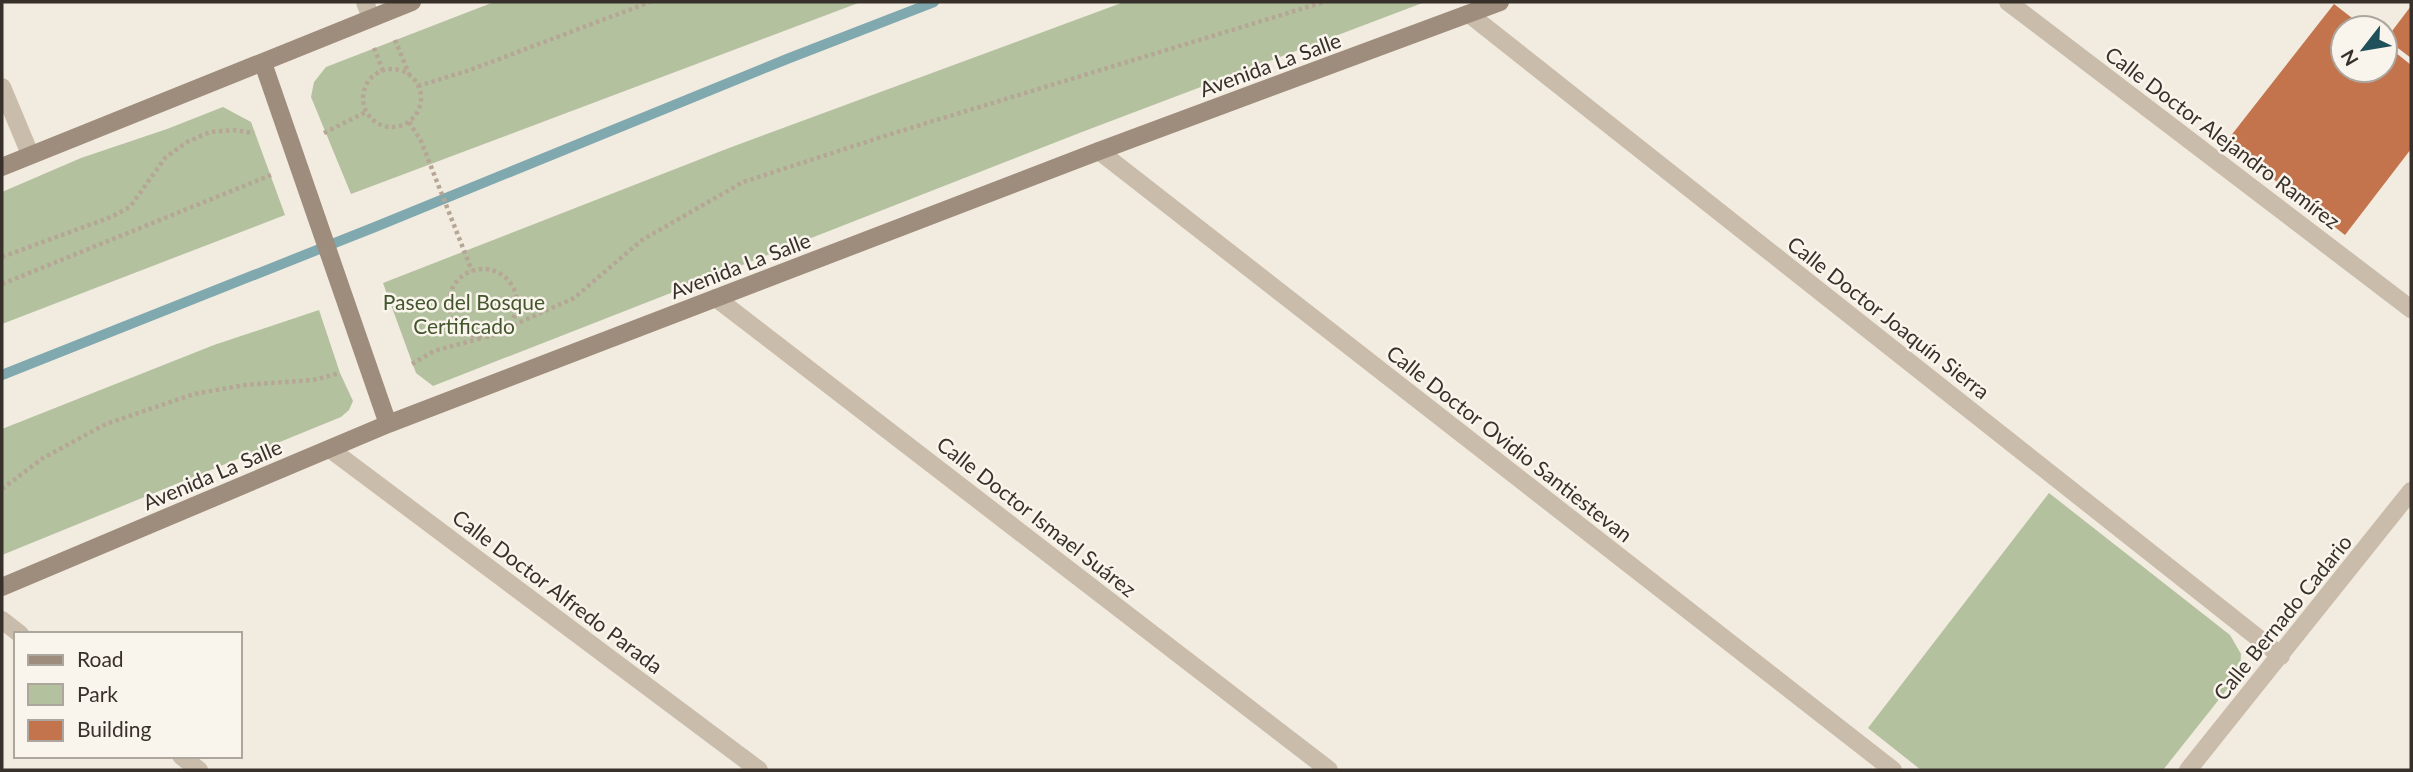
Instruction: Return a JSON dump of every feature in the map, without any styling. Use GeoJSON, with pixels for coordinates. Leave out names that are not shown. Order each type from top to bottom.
{"type":"FeatureCollection","features":[{"type":"Feature","properties":{"kind":"main road"},"geometry":{"type":"LineString","coordinates":[[2,167],[30,153],[262,63],[368,10],[412,2]]}},
{"type":"Feature","properties":{"kind":"main road","name":"Avenida La Salle"},"geometry":{"type":"LineString","coordinates":[[2,587],[388,424],[1099,151],[1500,2]]}},
{"type":"Feature","properties":{"kind":"main road"},"geometry":{"type":"LineString","coordinates":[[262,63],[388,424]]}},
{"type":"Feature","properties":{"kind":"street","name":"Calle Doctor Alejandro Ramírez"},"geometry":{"type":"LineString","coordinates":[[2008,2],[2411,309]]}},
{"type":"Feature","properties":{"kind":"street","name":"Calle Doctor Joaquín Sierra"},"geometry":{"type":"LineString","coordinates":[[1469,14],[2281,656]]}},
{"type":"Feature","properties":{"kind":"street"},"geometry":{"type":"LineString","coordinates":[[2,87],[30,153]]}},
{"type":"Feature","properties":{"kind":"street","name":"Calle Doctor Ovidio Santiestevan"},"geometry":{"type":"LineString","coordinates":[[1099,151],[1893,770]]}},
{"type":"Feature","properties":{"kind":"street","name":"Calle Doctor Ismael Suárez"},"geometry":{"type":"LineString","coordinates":[[716,298],[1329,770]]}},
{"type":"Feature","properties":{"kind":"street","name":"Calle Doctor Alfredo Parada"},"geometry":{"type":"LineString","coordinates":[[330,449],[759,770]]}},
{"type":"Feature","properties":{"kind":"street","name":"Calle Bernado Cadario"},"geometry":{"type":"LineString","coordinates":[[2188,770],[2411,491]]}},
{"type":"Feature","properties":{"kind":"street"},"geometry":{"type":"LineString","coordinates":[[2,620],[17,632]]}},
{"type":"Feature","properties":{"kind":"street"},"geometry":{"type":"LineString","coordinates":[[184,758],[200,770]]}},
{"type":"Feature","properties":{"kind":"path"},"geometry":{"type":"LineString","coordinates":[[418,86],[470,71],[650,2]]}},
{"type":"Feature","properties":{"kind":"path"},"geometry":{"type":"LineString","coordinates":[[412,364],[434,351],[496,335],[574,298],[642,240],[743,183],[894,133],[1324,2]]}},
{"type":"Feature","properties":{"kind":"path"},"geometry":{"type":"LineString","coordinates":[[395,40],[409,75],[421,93],[420,104],[417,114],[400,127],[378,125],[366,112],[362,98],[364,87],[378,72],[389,69],[409,75]]}},
{"type":"Feature","properties":{"kind":"path"},"geometry":{"type":"LineString","coordinates":[[374,48],[383,71]]}},
{"type":"Feature","properties":{"kind":"path"},"geometry":{"type":"LineString","coordinates":[[324,133],[366,112]]}},
{"type":"Feature","properties":{"kind":"path"},"geometry":{"type":"LineString","coordinates":[[409,122],[421,141],[471,269]]}},
{"type":"Feature","properties":{"kind":"path"},"geometry":{"type":"LineString","coordinates":[[2,257],[111,217],[130,207],[166,158],[187,142],[209,132],[234,130],[254,133]]}},
{"type":"Feature","properties":{"kind":"path"},"geometry":{"type":"LineString","coordinates":[[2,284],[271,175]]}},
{"type":"Feature","properties":{"kind":"path"},"geometry":{"type":"LineString","coordinates":[[482,338],[470,335],[458,327],[449,302],[452,289],[471,269],[497,272],[508,280],[516,291],[518,304],[515,317],[507,328]]}},
{"type":"Feature","properties":{"kind":"path"},"geometry":{"type":"LineString","coordinates":[[2,489],[43,458],[106,424],[182,398],[245,385],[313,380],[340,373]]}},
{"type":"Feature","properties":{"kind":"green space"},"geometry":{"type":"Polygon","coordinates":[[[494,2],[861,2],[351,194],[311,97],[314,82],[326,67],[494,2]]]}},
{"type":"Feature","properties":{"kind":"green space","name":"Paseo del Bosque Certificado"},"geometry":{"type":"Polygon","coordinates":[[[1124,2],[1425,2],[1082,132],[433,386],[416,373],[383,283],[729,148],[1124,2]]]}},
{"type":"Feature","properties":{"kind":"green space"},"geometry":{"type":"Polygon","coordinates":[[[223,107],[251,122],[285,215],[2,324],[2,192],[81,158],[223,107]]]}},
{"type":"Feature","properties":{"kind":"green space","name":"Paseo del Bosque Certificado"},"geometry":{"type":"Polygon","coordinates":[[[319,310],[340,373],[353,401],[349,410],[341,417],[2,555],[2,429],[214,345],[319,310]]]}},
{"type":"Feature","properties":{"kind":"green space"},"geometry":{"type":"Polygon","coordinates":[[[2049,493],[2230,635],[2241,654],[2240,673],[2163,770],[1921,770],[1868,728],[2049,493]]]}},
{"type":"Feature","properties":{"kind":"building"},"geometry":{"type":"Polygon","coordinates":[[[2334,4],[2347,14],[2329,14],[2329,84],[2399,84],[2399,55],[2411,65],[2411,149],[2345,235],[2226,142],[2334,4]]]}},
{"type":"Feature","properties":{"kind":"building"},"geometry":{"type":"Polygon","coordinates":[[[2411,6],[2411,58],[2399,49],[2399,22],[2411,6]]]}},
{"type":"Feature","properties":{"kind":"waterway"},"geometry":{"type":"LineString","coordinates":[[2,375],[934,2]]}}]}
